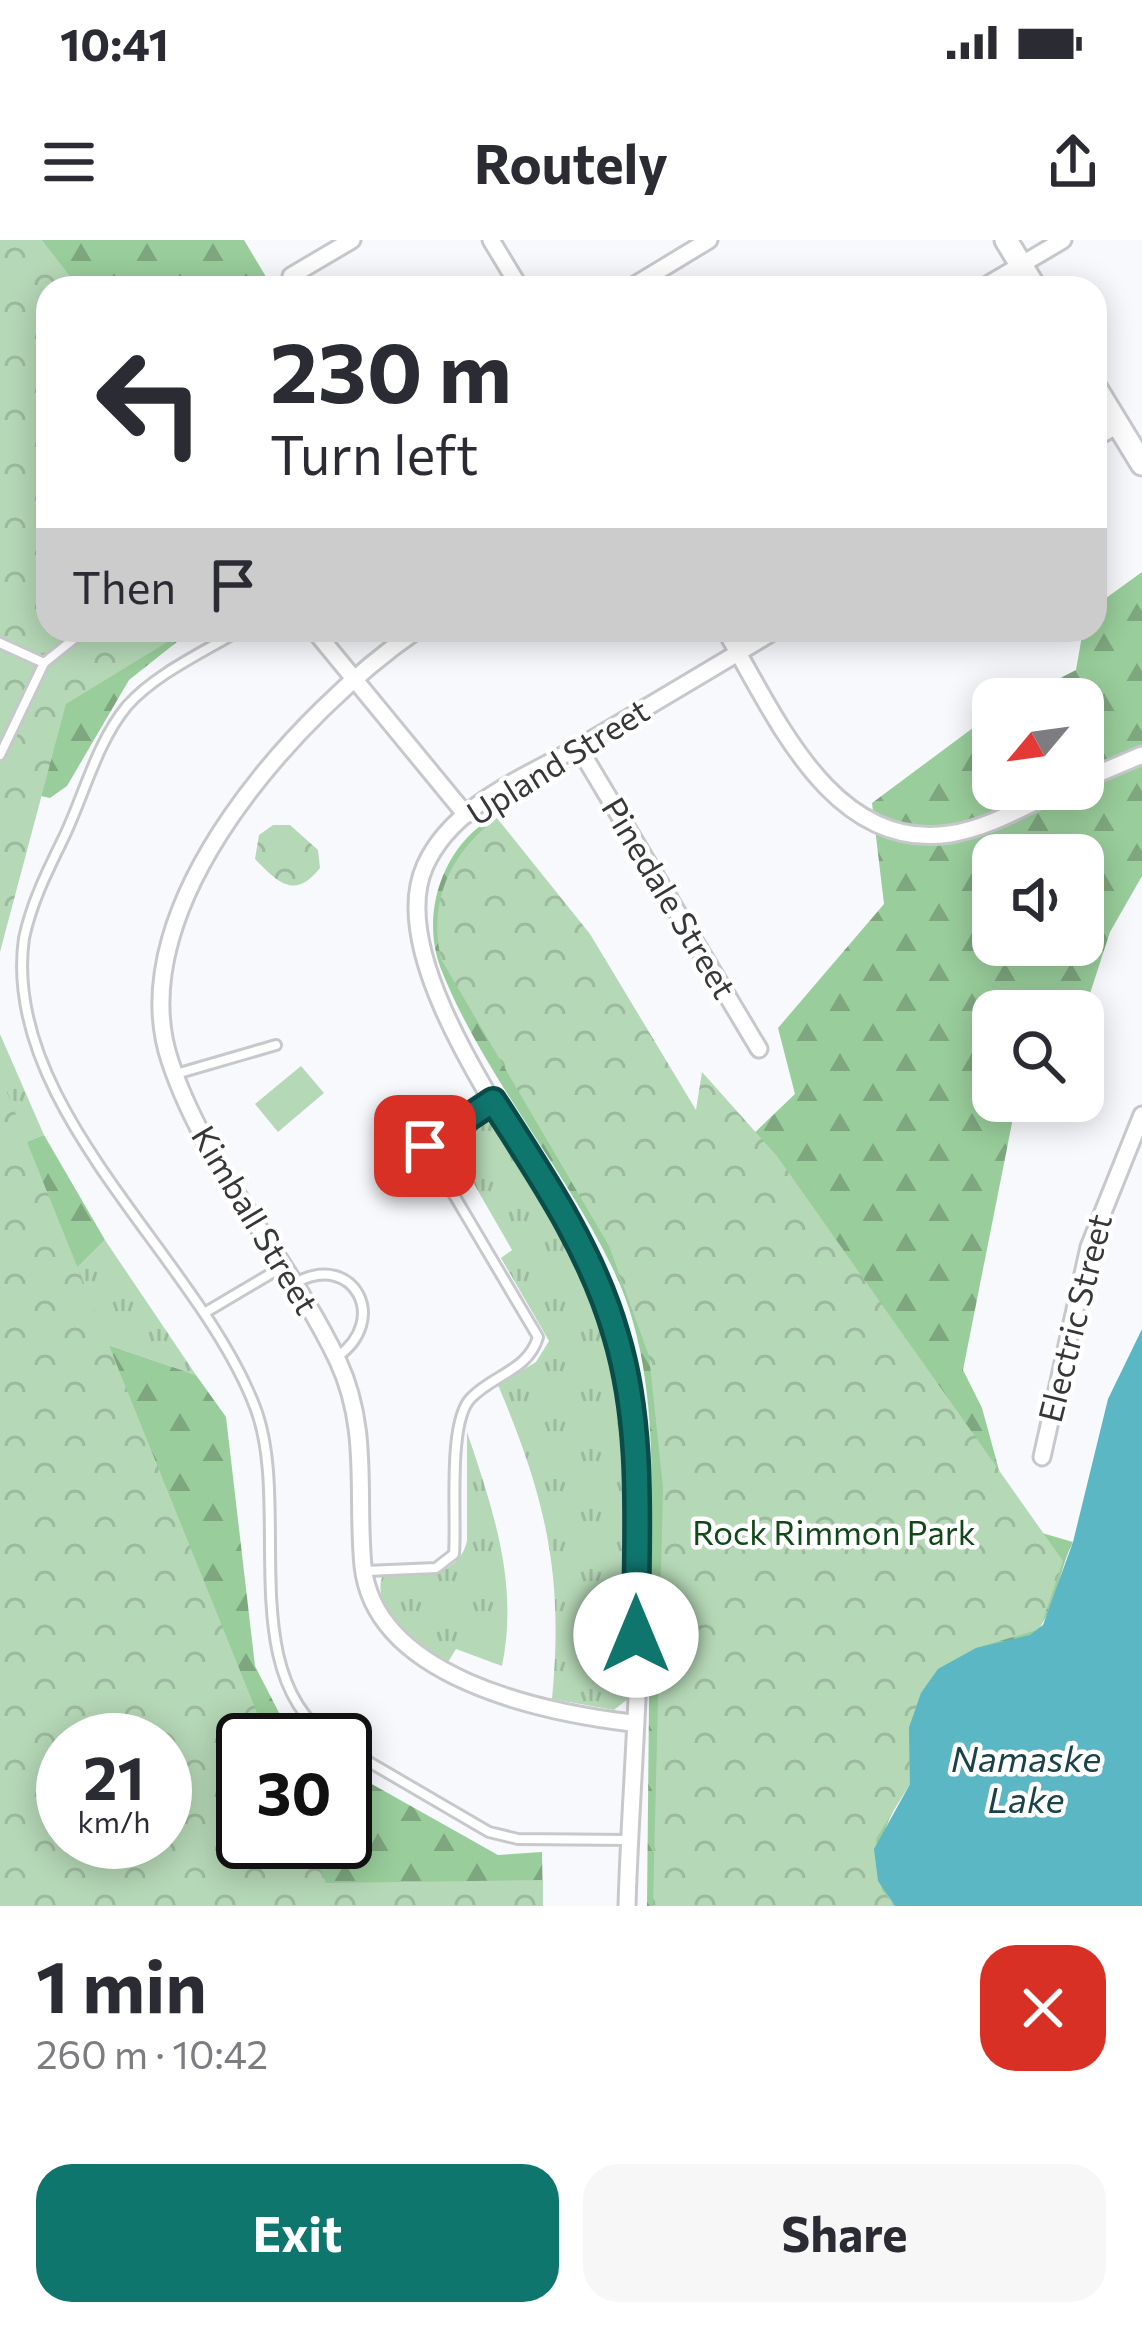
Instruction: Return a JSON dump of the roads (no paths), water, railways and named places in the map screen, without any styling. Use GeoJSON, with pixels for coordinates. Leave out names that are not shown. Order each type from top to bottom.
{"type":"FeatureCollection","features":[{"type":"Feature","properties":{"kind":"street"},"geometry":{"type":"LineString","coordinates":[[291,276],[352,240]]}},
{"type":"Feature","properties":{"kind":"street"},"geometry":{"type":"LineString","coordinates":[[491,240],[513,276]]}},
{"type":"Feature","properties":{"kind":"street"},"geometry":{"type":"LineString","coordinates":[[650,276],[709,240]]}},
{"type":"Feature","properties":{"kind":"street"},"geometry":{"type":"LineString","coordinates":[[1006,240],[1028,276]]}},
{"type":"Feature","properties":{"kind":"street"},"geometry":{"type":"LineString","coordinates":[[1002,276],[1063,240]]}},
{"type":"Feature","properties":{"kind":"street"},"geometry":{"type":"LineString","coordinates":[[1107,407],[1142,464]]}},
{"type":"Feature","properties":{"kind":"street"},"geometry":{"type":"LineString","coordinates":[[1107,431],[1118,425]]}},
{"type":"Feature","properties":{"kind":"street"},"geometry":{"type":"LineString","coordinates":[[324,642],[466,815]]}},
{"type":"Feature","properties":{"kind":"street","name":"Kimball Street"},"geometry":{"type":"LineString","coordinates":[[401,642],[354,677],[245,802],[176,915],[162,970],[160,1009],[175,1075],[202,1133],[336,1358],[361,1432],[364,1571],[379,1618],[405,1646],[436,1667],[526,1701],[632,1723]]}},
{"type":"Feature","properties":{"kind":"street"},"geometry":{"type":"LineString","coordinates":[[733,642],[820,781],[846,807],[878,826],[916,835],[954,833],[1010,810]]}},
{"type":"Feature","properties":{"kind":"street","name":"Upland Street"},"geometry":{"type":"LineString","coordinates":[[627,1906],[636,1467],[626,1372],[590,1265],[493,1101],[432,983],[418,927],[424,867],[466,815],[756,642]]}},
{"type":"Feature","properties":{"kind":"street","name":"Pinedale Street"},"geometry":{"type":"LineString","coordinates":[[579,748],[759,1049]]}},
{"type":"Feature","properties":{"kind":"street"},"geometry":{"type":"LineString","coordinates":[[1104,771],[1142,755]]}},
{"type":"Feature","properties":{"kind":"street","name":"Electric Street"},"geometry":{"type":"LineString","coordinates":[[1042,1457],[1089,1246],[1142,1115]]}},
{"type":"Feature","properties":{"kind":"lane"},"geometry":{"type":"LineString","coordinates":[[0,755],[44,663],[70,642]]}},
{"type":"Feature","properties":{"kind":"lane"},"geometry":{"type":"LineString","coordinates":[[222,642],[129,704],[106,740],[34,898],[22,943],[23,985],[38,1068],[92,1160],[206,1312],[262,1429],[277,1646],[288,1690],[301,1713]]}},
{"type":"Feature","properties":{"kind":"lane"},"geometry":{"type":"LineString","coordinates":[[0,643],[44,663]]}},
{"type":"Feature","properties":{"kind":"lane"},"geometry":{"type":"LineString","coordinates":[[175,1075],[276,1045]]}},
{"type":"Feature","properties":{"kind":"lane"},"geometry":{"type":"LineString","coordinates":[[364,1571],[436,1568],[454,1554],[458,1422],[469,1399],[532,1355],[538,1337],[425,1146],[493,1101]]}},
{"type":"Feature","properties":{"kind":"lane"},"geometry":{"type":"LineString","coordinates":[[206,1312],[282,1267]]}},
{"type":"Feature","properties":{"kind":"lane"},"geometry":{"type":"LineString","coordinates":[[292,1285],[314,1273],[342,1277],[359,1293],[365,1315],[357,1343],[336,1358]]}},
{"type":"Feature","properties":{"kind":"lane"},"geometry":{"type":"LineString","coordinates":[[372,1764],[489,1832],[518,1839],[629,1840]]}},
{"type":"Feature","properties":{"kind":"water","name":"Namaske Lake"},"geometry":{"type":"Polygon","coordinates":[[[1142,1329],[1142,1906],[895,1906],[878,1881],[874,1849],[910,1784],[909,1728],[921,1693],[938,1669],[976,1648],[1030,1635],[1043,1625],[1073,1542],[1108,1399],[1142,1329]]]}},
{"type":"Feature","properties":{"kind":"park label","name":"Rock Rimmon Park"},"geometry":{"type":"Point","coordinates":[834,1533]}}]}
